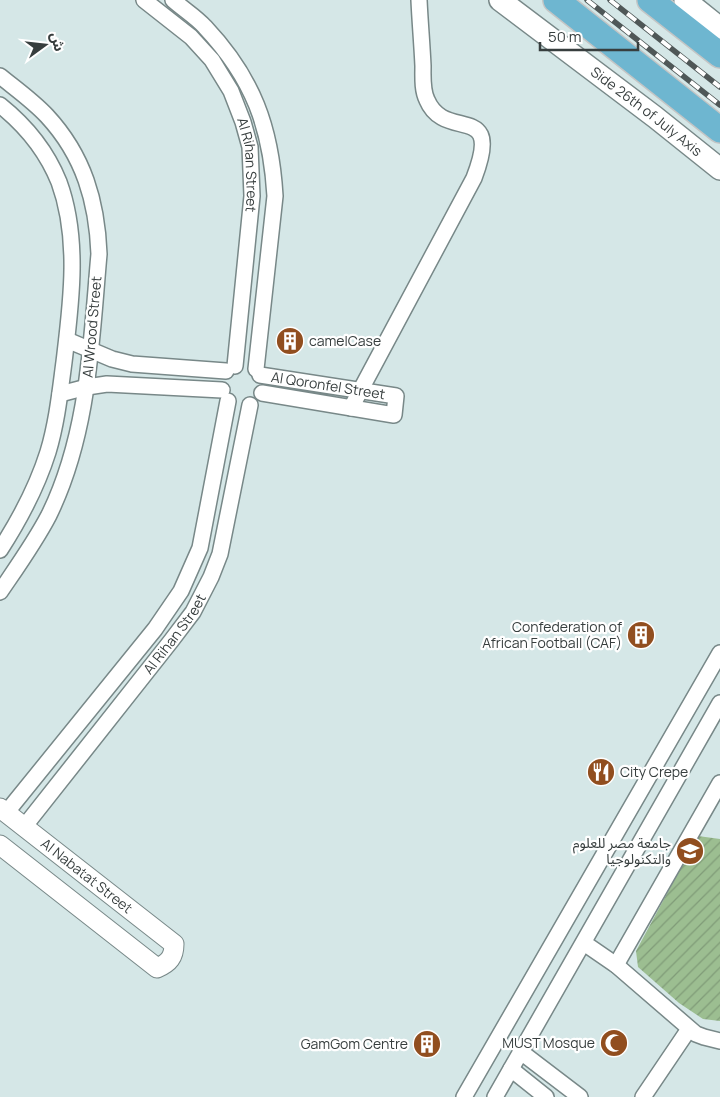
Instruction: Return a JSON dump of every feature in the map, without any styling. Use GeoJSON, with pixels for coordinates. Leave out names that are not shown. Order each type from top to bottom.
{"type":"FeatureCollection","features":[{"type":"Feature","properties":{"kind":"highway"},"geometry":{"type":"LineString","coordinates":[[556,0],[720,130]]}},
{"type":"Feature","properties":{"kind":"highway"},"geometry":{"type":"LineString","coordinates":[[650,0],[720,55]]}},
{"type":"Feature","properties":{"kind":"main road","name":"Side 26th of July Axis"},"geometry":{"type":"LineString","coordinates":[[500,0],[655,117],[720,169]]}},
{"type":"Feature","properties":{"kind":"main road"},"geometry":{"type":"LineString","coordinates":[[686,0],[720,28]]}},
{"type":"Feature","properties":{"kind":"street","name":"Al Rihan Street"},"geometry":{"type":"LineString","coordinates":[[144,0],[191,37],[212,60],[231,91],[250,146],[252,196],[231,368]]}},
{"type":"Feature","properties":{"kind":"street","name":"Al Rihan Street"},"geometry":{"type":"LineString","coordinates":[[173,0],[204,26],[227,53],[248,83],[261,117],[272,160],[275,196],[258,372]]}},
{"type":"Feature","properties":{"kind":"street"},"geometry":{"type":"LineString","coordinates":[[350,408],[474,178],[483,146],[482,137],[473,126],[445,120],[435,112],[427,101],[424,87],[419,0]]}},
{"type":"Feature","properties":{"kind":"street","name":"Al Wrood Street"},"geometry":{"type":"LineString","coordinates":[[0,592],[36,539],[49,514],[73,450],[82,418],[87,387],[99,254],[93,200],[83,170],[67,141],[47,116],[2,83]]}},
{"type":"Feature","properties":{"kind":"street","name":"Al Wrood Street"},"geometry":{"type":"LineString","coordinates":[[0,105],[29,132],[45,156],[58,181],[67,209],[72,258],[67,340],[54,429],[38,481],[25,509],[0,550]]}},
{"type":"Feature","properties":{"kind":"street"},"geometry":{"type":"LineString","coordinates":[[243,122],[261,117]]}},
{"type":"Feature","properties":{"kind":"street"},"geometry":{"type":"LineString","coordinates":[[60,394],[107,384],[225,396],[238,406],[250,405],[262,394],[263,380],[258,372],[246,364],[231,368],[132,364],[90,351],[67,340]]}},
{"type":"Feature","properties":{"kind":"street"},"geometry":{"type":"LineString","coordinates":[[225,396],[222,380],[231,368]]}},
{"type":"Feature","properties":{"kind":"street","name":"Al Qoronfel Street"},"geometry":{"type":"LineString","coordinates":[[258,372],[396,396],[394,416],[262,394]]}},
{"type":"Feature","properties":{"kind":"street","name":"Al Rihan Street"},"geometry":{"type":"LineString","coordinates":[[3,810],[155,629],[181,591],[200,548],[225,396]]}},
{"type":"Feature","properties":{"kind":"street","name":"Al Rihan Street"},"geometry":{"type":"LineString","coordinates":[[24,827],[193,612],[211,577],[220,554],[250,405]]}},
{"type":"Feature","properties":{"kind":"street"},"geometry":{"type":"LineString","coordinates":[[155,629],[171,641]]}},
{"type":"Feature","properties":{"kind":"street"},"geometry":{"type":"LineString","coordinates":[[464,1097],[720,653]]}},
{"type":"Feature","properties":{"kind":"street"},"geometry":{"type":"LineString","coordinates":[[495,1097],[720,703]]}},
{"type":"Feature","properties":{"kind":"street"},"geometry":{"type":"LineString","coordinates":[[616,965],[720,783]]}},
{"type":"Feature","properties":{"kind":"street","name":"Al Nabatat Street"},"geometry":{"type":"LineString","coordinates":[[0,845],[157,968],[165,965],[171,959],[174,952],[174,944],[3,810]]}},
{"type":"Feature","properties":{"kind":"street"},"geometry":{"type":"LineString","coordinates":[[584,943],[616,965],[689,1028],[704,1038],[720,1041]]}},
{"type":"Feature","properties":{"kind":"street"},"geometry":{"type":"LineString","coordinates":[[643,1097],[689,1028]]}},
{"type":"Feature","properties":{"kind":"street"},"geometry":{"type":"LineString","coordinates":[[521,1052],[580,1097]]}},
{"type":"Feature","properties":{"kind":"street"},"geometry":{"type":"LineString","coordinates":[[511,1069],[546,1097]]}},
{"type":"Feature","properties":{"kind":"green space"},"geometry":{"type":"Polygon","coordinates":[[[698,836],[720,839],[720,1021],[703,1019],[679,1003],[638,967],[636,951],[698,836]]]}},
{"type":"Feature","properties":{"kind":"railway"},"geometry":{"type":"LineString","coordinates":[[587,0],[720,105]]}},
{"type":"Feature","properties":{"kind":"railway"},"geometry":{"type":"LineString","coordinates":[[610,0],[720,87]]}},
{"type":"Feature","properties":{"kind":"place","name":"camelCase"},"geometry":{"type":"Point","coordinates":[290,341]}},
{"type":"Feature","properties":{"kind":"place","name":"Confederation of African Football (CAF)"},"geometry":{"type":"Point","coordinates":[641,635]}},
{"type":"Feature","properties":{"kind":"place","name":"City Crepe"},"geometry":{"type":"Point","coordinates":[601,772]}},
{"type":"Feature","properties":{"kind":"place","name":"جامعة مصر للعلوم والتكنولوجيا"},"geometry":{"type":"Point","coordinates":[690,851]}},
{"type":"Feature","properties":{"kind":"place","name":"MUST Mosque"},"geometry":{"type":"Point","coordinates":[614,1043]}},
{"type":"Feature","properties":{"kind":"place","name":"GamGom Centre"},"geometry":{"type":"Point","coordinates":[427,1044]}}]}
